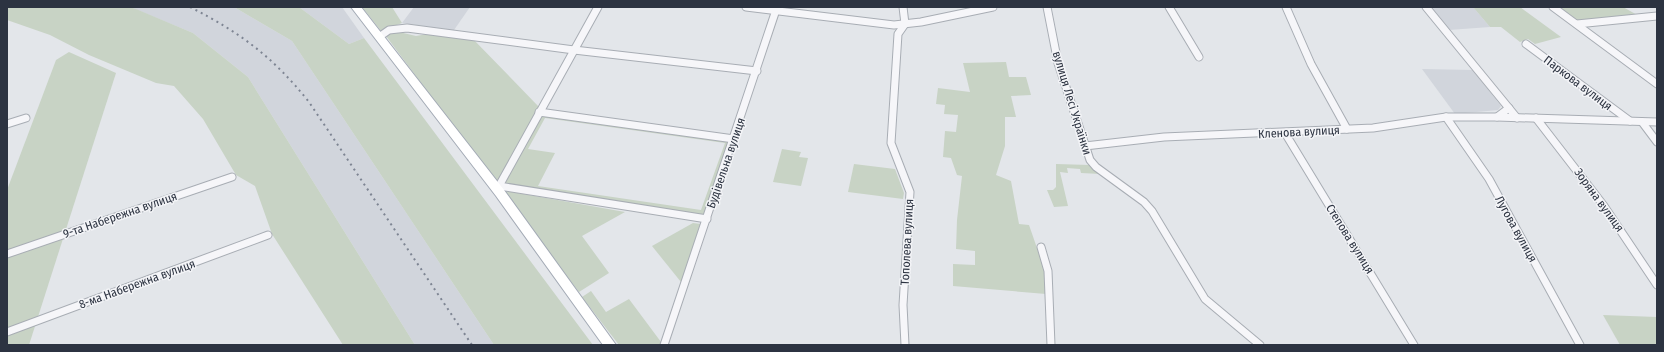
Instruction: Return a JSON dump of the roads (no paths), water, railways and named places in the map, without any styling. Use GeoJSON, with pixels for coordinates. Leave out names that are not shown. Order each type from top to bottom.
{"type":"FeatureCollection","features":[{"type":"Feature","properties":{"kind":"main road"},"geometry":{"type":"LineString","coordinates":[[356,7],[500,190],[610,345]]}},
{"type":"Feature","properties":{"kind":"street"},"geometry":{"type":"LineString","coordinates":[[598,7],[539,112],[500,190],[707,219]]}},
{"type":"Feature","properties":{"kind":"street"},"geometry":{"type":"LineString","coordinates":[[746,7],[777,9],[905,24],[993,7]]}},
{"type":"Feature","properties":{"kind":"street"},"geometry":{"type":"LineString","coordinates":[[903,7],[905,24]]}},
{"type":"Feature","properties":{"kind":"street","name":"вулиця Лесі Українки"},"geometry":{"type":"LineString","coordinates":[[1047,7],[1058,63],[1090,160],[1096,167],[1144,202],[1152,211],[1205,299],[1260,345]]}},
{"type":"Feature","properties":{"kind":"street"},"geometry":{"type":"LineString","coordinates":[[1169,7],[1199,57]]}},
{"type":"Feature","properties":{"kind":"street"},"geometry":{"type":"LineString","coordinates":[[1286,7],[1310,64],[1347,129]]}},
{"type":"Feature","properties":{"kind":"street"},"geometry":{"type":"LineString","coordinates":[[1426,7],[1517,118]]}},
{"type":"Feature","properties":{"kind":"street"},"geometry":{"type":"LineString","coordinates":[[1553,7],[1657,84]]}},
{"type":"Feature","properties":{"kind":"street","name":"Будівельна вулиця"},"geometry":{"type":"LineString","coordinates":[[664,345],[777,9]]}},
{"type":"Feature","properties":{"kind":"street"},"geometry":{"type":"LineString","coordinates":[[1577,24],[1657,16]]}},
{"type":"Feature","properties":{"kind":"street","name":"Тополева вулиця"},"geometry":{"type":"LineString","coordinates":[[905,24],[898,34],[891,143],[910,192],[904,305],[905,345]]}},
{"type":"Feature","properties":{"kind":"street"},"geometry":{"type":"LineString","coordinates":[[379,37],[390,30],[407,28],[574,50],[757,71]]}},
{"type":"Feature","properties":{"kind":"street","name":"Паркова вулиця"},"geometry":{"type":"LineString","coordinates":[[1526,44],[1630,122]]}},
{"type":"Feature","properties":{"kind":"street"},"geometry":{"type":"LineString","coordinates":[[1498,117],[1509,108]]}},
{"type":"Feature","properties":{"kind":"street"},"geometry":{"type":"LineString","coordinates":[[539,112],[734,139]]}},
{"type":"Feature","properties":{"kind":"street","name":"Кленова вулиця"},"geometry":{"type":"LineString","coordinates":[[1085,146],[1164,137],[1285,133],[1373,128],[1446,117],[1498,117],[1657,122]]}},
{"type":"Feature","properties":{"kind":"street","name":"Лугова вулиця"},"geometry":{"type":"LineString","coordinates":[[1446,117],[1489,179],[1580,345]]}},
{"type":"Feature","properties":{"kind":"street"},"geometry":{"type":"LineString","coordinates":[[7,124],[26,118]]}},
{"type":"Feature","properties":{"kind":"street","name":"Зоряна вулиця"},"geometry":{"type":"LineString","coordinates":[[1536,118],[1604,206],[1657,285]]}},
{"type":"Feature","properties":{"kind":"street"},"geometry":{"type":"LineString","coordinates":[[1642,122],[1657,142]]}},
{"type":"Feature","properties":{"kind":"street","name":"Степова вулиця"},"geometry":{"type":"LineString","coordinates":[[1285,133],[1414,345]]}},
{"type":"Feature","properties":{"kind":"street","name":"9-та Набережна вулиця"},"geometry":{"type":"LineString","coordinates":[[7,254],[232,177]]}},
{"type":"Feature","properties":{"kind":"street","name":"8-ма Набережна вулиця"},"geometry":{"type":"LineString","coordinates":[[7,332],[268,235]]}},
{"type":"Feature","properties":{"kind":"street"},"geometry":{"type":"LineString","coordinates":[[1041,247],[1048,271],[1051,345]]}},
{"type":"Feature","properties":{"kind":"railway"},"geometry":{"type":"LineString","coordinates":[[190,7],[225,26],[255,47],[296,86],[309,102],[472,345]]}}]}
